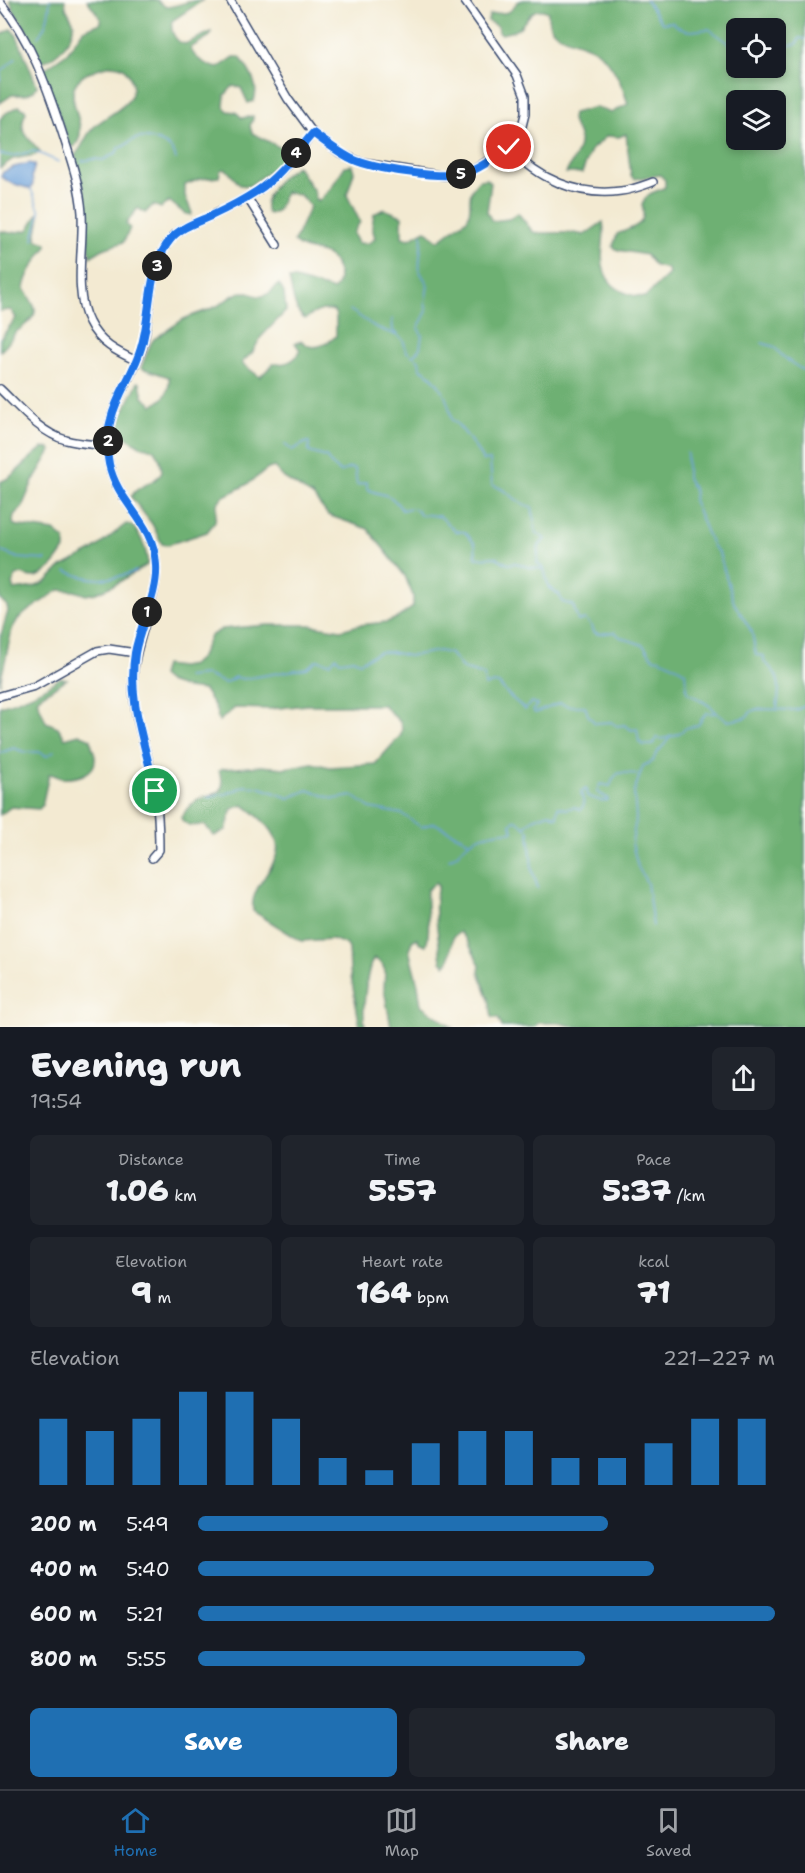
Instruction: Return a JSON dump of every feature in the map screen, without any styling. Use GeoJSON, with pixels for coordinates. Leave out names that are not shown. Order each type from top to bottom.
{"type":"FeatureCollection","features":[{"type":"Feature","properties":{"kind":"street"},"geometry":{"type":"LineString","coordinates":[[230,0],[288,99],[313,133],[340,153],[363,163],[445,176],[472,171],[509,147],[524,122],[526,105],[517,75],[464,0]]}},
{"type":"Feature","properties":{"kind":"street"},"geometry":{"type":"LineString","coordinates":[[0,2],[17,25],[32,52],[76,176],[82,213],[81,286],[84,312],[103,341],[120,354],[137,361]]}},
{"type":"Feature","properties":{"kind":"street"},"geometry":{"type":"LineString","coordinates":[[152,858],[159,850],[157,807],[152,773],[135,708],[133,682],[135,652],[154,590],[155,556],[146,527],[117,487],[109,465],[109,428],[114,410],[137,361],[146,331],[154,276],[163,250],[176,234],[186,227],[247,197],[267,184],[284,168],[313,133]]}},
{"type":"Feature","properties":{"kind":"street"},"geometry":{"type":"LineString","coordinates":[[509,147],[534,170],[561,184],[586,191],[605,193],[624,191],[653,182]]}},
{"type":"Feature","properties":{"kind":"street"},"geometry":{"type":"LineString","coordinates":[[247,197],[277,245]]}},
{"type":"Feature","properties":{"kind":"street"},"geometry":{"type":"LineString","coordinates":[[0,389],[55,436],[80,443],[108,446]]}},
{"type":"Feature","properties":{"kind":"street"},"geometry":{"type":"LineString","coordinates":[[0,696],[35,686],[98,651],[109,649],[135,652]]}},
{"type":"Feature","properties":{"kind":"green space"},"geometry":{"type":"Polygon","coordinates":[[[10,0],[65,0],[66,8],[74,23],[71,36],[64,47],[53,57],[41,62],[10,0]]]}},
{"type":"Feature","properties":{"kind":"green space"},"geometry":{"type":"Polygon","coordinates":[[[87,0],[157,0],[166,7],[203,0],[172,21],[174,36],[185,44],[211,32],[210,36],[190,48],[198,58],[214,67],[218,68],[234,57],[240,57],[255,83],[254,101],[248,103],[241,88],[233,86],[225,95],[224,107],[228,111],[236,112],[242,118],[253,116],[250,126],[252,133],[281,148],[284,153],[283,157],[287,155],[249,186],[240,185],[227,170],[223,169],[219,177],[200,179],[185,185],[185,196],[191,215],[184,213],[169,201],[161,208],[153,205],[145,213],[138,208],[126,224],[130,228],[124,242],[103,249],[90,257],[87,202],[75,155],[93,128],[125,104],[133,89],[131,80],[121,66],[107,66],[82,77],[75,86],[73,95],[80,127],[79,137],[74,147],[70,146],[43,70],[67,53],[83,30],[101,23],[101,19],[87,0]]]}},
{"type":"Feature","properties":{"kind":"green space"},"geometry":{"type":"Polygon","coordinates":[[[524,0],[805,0],[805,1027],[577,1027],[559,1023],[538,1023],[535,1027],[502,1027],[498,1018],[492,1018],[489,999],[479,972],[480,965],[460,932],[453,937],[449,961],[445,965],[441,961],[436,913],[438,886],[435,883],[427,890],[428,939],[426,946],[420,944],[417,938],[412,941],[409,950],[421,1005],[452,1027],[391,1027],[384,989],[385,971],[382,964],[374,958],[365,991],[365,1027],[360,1027],[347,945],[333,939],[301,941],[253,911],[253,900],[257,889],[270,870],[277,850],[276,838],[268,826],[243,805],[232,809],[226,830],[214,836],[205,825],[188,824],[181,818],[194,802],[220,791],[222,780],[219,771],[222,769],[261,766],[285,768],[312,763],[330,767],[375,764],[401,735],[400,722],[383,705],[235,708],[219,721],[215,707],[204,690],[186,688],[168,682],[161,676],[164,665],[181,667],[192,665],[201,657],[210,636],[222,629],[267,625],[310,625],[341,630],[359,625],[387,622],[413,607],[413,596],[405,576],[368,529],[328,515],[313,496],[284,478],[274,467],[222,497],[217,504],[215,522],[207,532],[167,545],[162,544],[152,524],[131,497],[138,489],[156,479],[162,471],[160,460],[154,450],[140,446],[118,432],[121,417],[138,382],[143,397],[153,405],[164,397],[168,390],[169,377],[141,368],[154,339],[182,320],[213,308],[238,293],[265,295],[279,284],[284,293],[286,311],[261,337],[252,353],[242,362],[244,365],[260,377],[273,364],[285,363],[295,358],[300,350],[295,343],[302,341],[306,345],[315,347],[336,336],[334,311],[323,310],[305,319],[296,306],[289,279],[334,290],[339,275],[335,263],[325,254],[306,249],[294,242],[310,206],[300,195],[285,192],[278,210],[267,213],[267,199],[274,186],[285,174],[297,166],[314,191],[316,200],[319,201],[331,188],[345,166],[352,165],[354,172],[347,195],[360,222],[353,233],[358,243],[370,242],[375,238],[372,227],[374,214],[384,209],[402,216],[402,237],[409,239],[426,230],[438,241],[467,219],[470,195],[474,186],[479,180],[487,179],[491,183],[487,212],[492,221],[509,219],[518,213],[533,232],[584,235],[603,222],[602,260],[608,279],[618,289],[631,295],[645,297],[669,274],[668,269],[655,266],[646,255],[613,247],[617,234],[641,222],[642,205],[647,196],[665,187],[665,180],[660,175],[634,179],[631,176],[626,134],[619,137],[607,136],[591,150],[582,173],[566,173],[579,146],[573,113],[596,107],[611,113],[628,104],[617,75],[598,52],[566,39],[553,30],[548,12],[543,10],[535,11],[516,30],[499,33],[498,27],[488,21],[489,15],[508,12],[517,2],[524,0]]]}},
{"type":"Feature","properties":{"kind":"green space"},"geometry":{"type":"Polygon","coordinates":[[[11,29],[17,36],[37,86],[34,91],[25,95],[12,95],[0,103],[0,36],[11,29]]]}},
{"type":"Feature","properties":{"kind":"green space"},"geometry":{"type":"Polygon","coordinates":[[[19,106],[26,112],[23,129],[40,152],[13,159],[0,168],[0,119],[19,106]]]}},
{"type":"Feature","properties":{"kind":"green space"},"geometry":{"type":"Polygon","coordinates":[[[38,214],[40,216],[36,238],[47,243],[47,246],[30,272],[24,289],[35,312],[30,321],[16,332],[0,351],[0,339],[16,318],[11,310],[0,311],[0,231],[11,233],[28,230],[38,214]]]}},
{"type":"Feature","properties":{"kind":"green space"},"geometry":{"type":"Polygon","coordinates":[[[43,448],[50,448],[51,451],[33,481],[22,507],[14,515],[13,522],[14,525],[54,531],[65,540],[65,549],[42,575],[16,576],[12,584],[14,590],[34,587],[46,582],[61,567],[92,551],[126,524],[131,525],[141,538],[147,565],[96,593],[86,595],[75,591],[59,590],[18,619],[12,629],[0,684],[0,638],[8,611],[7,606],[0,599],[0,482],[12,475],[43,448]]]}},
{"type":"Feature","properties":{"kind":"green space"},"geometry":{"type":"Polygon","coordinates":[[[60,678],[67,679],[37,700],[46,722],[58,727],[65,738],[79,734],[91,739],[95,757],[93,768],[73,778],[62,778],[49,774],[42,806],[39,809],[11,807],[0,815],[0,706],[31,695],[60,678]]]}},
{"type":"Feature","properties":{"kind":"water"},"geometry":{"type":"Polygon","coordinates":[[[30,163],[35,165],[31,189],[11,183],[1,177],[3,172],[30,163]]]}},
{"type":"Feature","properties":{"kind":"waterway"},"geometry":{"type":"LineString","coordinates":[[38,37],[47,20],[50,0]]}},
{"type":"Feature","properties":{"kind":"waterway"},"geometry":{"type":"LineString","coordinates":[[646,0],[662,23],[672,22],[686,31],[709,29],[726,41]]}},
{"type":"Feature","properties":{"kind":"waterway"},"geometry":{"type":"LineString","coordinates":[[786,46],[797,44],[799,38],[805,39]]}},
{"type":"Feature","properties":{"kind":"waterway"},"geometry":{"type":"LineString","coordinates":[[0,80],[1,72],[16,58]]}},
{"type":"Feature","properties":{"kind":"waterway"},"geometry":{"type":"LineString","coordinates":[[82,161],[103,160],[116,153],[119,148],[139,138],[165,144],[173,151],[176,159]]}},
{"type":"Feature","properties":{"kind":"waterway"},"geometry":{"type":"LineString","coordinates":[[0,154],[12,156],[34,151],[59,162]]}},
{"type":"Feature","properties":{"kind":"waterway"},"geometry":{"type":"LineString","coordinates":[[31,189],[40,212],[33,240]]}},
{"type":"Feature","properties":{"kind":"waterway"},"geometry":{"type":"LineString","coordinates":[[414,355],[420,348],[422,335],[418,328],[427,311],[425,303],[428,285],[420,268],[422,234]]}},
{"type":"Feature","properties":{"kind":"waterway"},"geometry":{"type":"LineString","coordinates":[[350,310],[375,327],[396,335]]}},
{"type":"Feature","properties":{"kind":"waterway"},"geometry":{"type":"LineString","coordinates":[[392,319],[393,331],[403,340],[407,352],[419,360],[420,368],[433,378],[442,390],[452,420],[469,438],[483,461],[490,460],[492,485],[532,507],[536,532],[545,539],[539,546],[537,563],[544,569],[549,588],[559,594],[562,602],[573,605],[578,621],[585,619],[594,632],[598,634],[615,632],[620,637],[643,645],[653,658],[666,661],[685,672],[687,692],[716,712]]}},
{"type":"Feature","properties":{"kind":"waterway"},"geometry":{"type":"LineString","coordinates":[[762,343],[775,347],[780,354],[805,371]]}},
{"type":"Feature","properties":{"kind":"waterway"},"geometry":{"type":"LineString","coordinates":[[284,444],[292,450],[309,442],[309,452],[326,457],[340,472],[350,468],[355,469],[357,485],[367,482],[367,489],[390,497],[402,510],[412,508],[420,515],[440,516],[455,531],[465,532],[475,544],[476,558],[496,557],[508,564],[516,563],[543,569]]}},
{"type":"Feature","properties":{"kind":"waterway"},"geometry":{"type":"LineString","coordinates":[[687,453],[687,478],[694,490],[693,500],[712,545],[719,553],[734,603],[752,632],[756,655],[764,656],[764,662],[777,677],[779,688],[777,708]]}},
{"type":"Feature","properties":{"kind":"waterway"},"geometry":{"type":"LineString","coordinates":[[0,551],[18,558],[46,560]]}},
{"type":"Feature","properties":{"kind":"waterway"},"geometry":{"type":"LineString","coordinates":[[66,571],[75,575],[101,579],[118,577],[136,571]]}},
{"type":"Feature","properties":{"kind":"waterway"},"geometry":{"type":"LineString","coordinates":[[187,677],[206,675],[225,683],[235,677],[243,679],[307,668],[317,660],[330,663],[336,657],[340,661],[353,659],[360,662],[379,652],[409,656],[439,651],[451,654],[463,669],[484,675],[485,686],[493,683],[499,684],[525,710],[531,702],[537,705],[533,710],[535,713],[560,703],[568,706],[585,706],[588,715],[595,723],[611,722],[617,726],[624,725],[632,730],[637,729],[639,742],[644,745],[652,745],[657,738],[662,739],[678,734],[686,728],[698,725],[706,713],[717,713],[728,721],[745,718],[757,709],[796,710],[805,706]]}},
{"type":"Feature","properties":{"kind":"waterway"},"geometry":{"type":"LineString","coordinates":[[653,926],[647,883],[638,867],[632,843],[636,818],[634,792],[643,766],[653,761],[670,735]]}},
{"type":"Feature","properties":{"kind":"waterway"},"geometry":{"type":"LineString","coordinates":[[0,753],[14,748],[24,752],[39,752],[47,756],[54,751]]}},
{"type":"Feature","properties":{"kind":"waterway"},"geometry":{"type":"LineString","coordinates":[[525,826],[533,819],[549,813],[557,817],[558,807],[567,809],[574,807],[581,810],[584,804],[581,792],[586,789],[587,796],[602,801],[608,800],[597,792],[600,784],[610,786],[615,776],[620,773],[638,774]]}},
{"type":"Feature","properties":{"kind":"waterway"},"geometry":{"type":"LineString","coordinates":[[207,797],[226,794],[245,786],[259,787],[289,798],[308,790],[334,799],[353,796],[370,808],[402,814],[421,827],[434,823],[470,842]]}},
{"type":"Feature","properties":{"kind":"waterway"},"geometry":{"type":"LineString","coordinates":[[449,859],[456,856],[467,844],[477,838],[495,833],[513,832],[511,824],[517,820],[529,831],[532,870],[538,888]]}},
{"type":"Feature","properties":{"kind":"route"},"geometry":{"type":"LineString","coordinates":[[155,791],[140,734],[133,682],[135,652],[154,590],[155,556],[146,527],[117,487],[109,465],[108,446],[111,418],[141,350],[154,276],[163,250],[170,240],[186,227],[247,197],[267,184],[284,168],[313,133],[340,153],[363,163],[445,176],[472,171],[509,147]]}}]}
